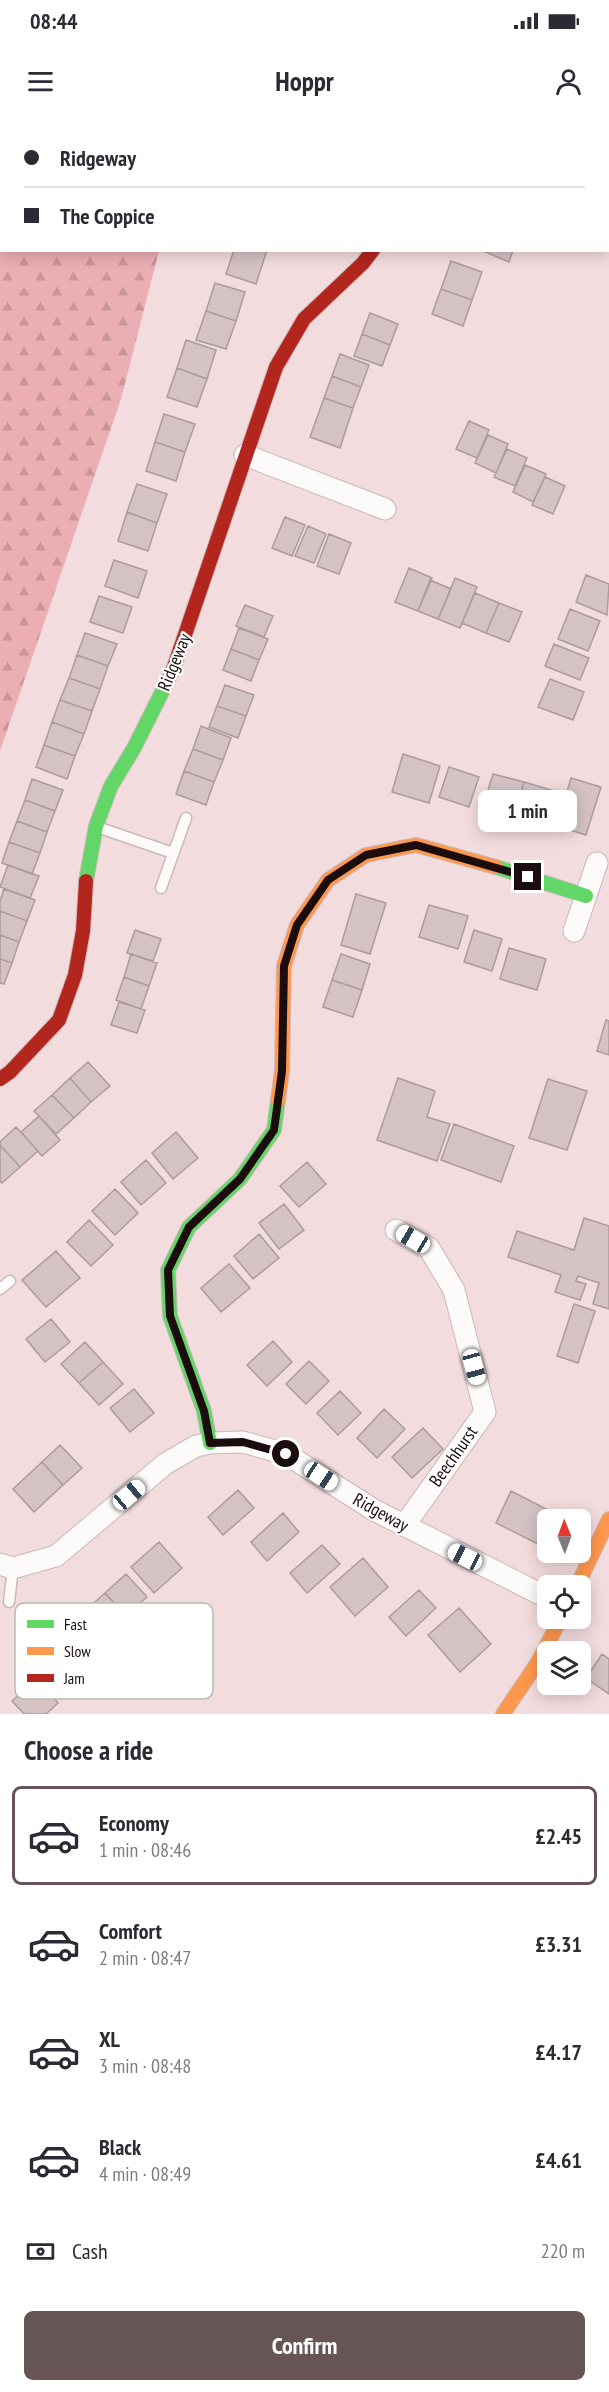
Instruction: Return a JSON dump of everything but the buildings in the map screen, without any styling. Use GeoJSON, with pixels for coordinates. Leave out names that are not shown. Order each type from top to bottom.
{"type":"FeatureCollection","features":[{"type":"Feature","properties":{"kind":"street","name":"Ridgeway"},"geometry":{"type":"LineString","coordinates":[[0,1079],[10,1072],[59,1020],[75,975],[83,931],[85,885],[96,826],[111,786],[134,748],[175,666],[276,368],[304,319],[363,263],[371,252]]}},
{"type":"Feature","properties":{"kind":"street"},"geometry":{"type":"LineString","coordinates":[[245,455],[385,509]]}},
{"type":"Feature","properties":{"kind":"street"},"geometry":{"type":"LineString","coordinates":[[210,1443],[204,1411],[170,1316],[168,1270],[189,1227],[240,1179],[274,1130],[282,1071],[284,966],[297,925],[328,880],[366,855],[416,845],[490,865],[586,896]]}},
{"type":"Feature","properties":{"kind":"street"},"geometry":{"type":"LineString","coordinates":[[574,931],[597,863]]}},
{"type":"Feature","properties":{"kind":"street","name":"Beechhurst"},"geometry":{"type":"LineString","coordinates":[[396,1230],[429,1248],[454,1290],[484,1412],[404,1526]]}},
{"type":"Feature","properties":{"kind":"street","name":"Ridgeway"},"geometry":{"type":"LineString","coordinates":[[6,1566],[56,1556],[165,1464],[196,1446],[210,1443],[243,1442],[286,1454],[374,1510],[537,1592]]}},
{"type":"Feature","properties":{"kind":"street"},"geometry":{"type":"LineString","coordinates":[[582,1575],[609,1519]]}},
{"type":"Feature","properties":{"kind":"street"},"geometry":{"type":"LineString","coordinates":[[503,1714],[538,1662],[555,1629]]}},
{"type":"Feature","properties":{"kind":"lane"},"geometry":{"type":"LineString","coordinates":[[161,888],[186,818]]}},
{"type":"Feature","properties":{"kind":"lane"},"geometry":{"type":"LineString","coordinates":[[96,826],[173,852]]}},
{"type":"Feature","properties":{"kind":"lane"},"geometry":{"type":"LineString","coordinates":[[0,1289],[10,1281]]}},
{"type":"Feature","properties":{"kind":"lane"},"geometry":{"type":"LineString","coordinates":[[6,1566],[9,1602]]}},
{"type":"Feature","properties":{"kind":"green space"},"geometry":{"type":"Polygon","coordinates":[[[0,252],[159,252],[121,399],[0,751],[0,252]]]}},
{"type":"Feature","properties":{"kind":"traffic: fast"},"geometry":{"type":"LineString","coordinates":[[86,881],[96,826],[111,786],[134,748],[173,670]]}},
{"type":"Feature","properties":{"kind":"traffic: fast"},"geometry":{"type":"LineString","coordinates":[[496,867],[586,896]]}},
{"type":"Feature","properties":{"kind":"traffic: fast"},"geometry":{"type":"LineString","coordinates":[[210,1443],[204,1411],[170,1316],[168,1270],[189,1227],[240,1179],[274,1130],[278,1100]]}},
{"type":"Feature","properties":{"kind":"traffic: slow"},"geometry":{"type":"LineString","coordinates":[[278,1100],[282,1071],[284,966],[297,925],[328,880],[366,855],[416,845],[496,867]]}},
{"type":"Feature","properties":{"kind":"traffic: slow"},"geometry":{"type":"LineString","coordinates":[[582,1575],[609,1519]]}},
{"type":"Feature","properties":{"kind":"traffic: slow"},"geometry":{"type":"LineString","coordinates":[[503,1714],[538,1662],[555,1629]]}},
{"type":"Feature","properties":{"kind":"traffic: jam"},"geometry":{"type":"LineString","coordinates":[[173,670],[276,367],[304,319],[363,263],[371,252]]}},
{"type":"Feature","properties":{"kind":"traffic: jam"},"geometry":{"type":"LineString","coordinates":[[0,1079],[10,1072],[59,1020],[75,975],[83,931],[86,881]]}},
{"type":"Feature","properties":{"kind":"route"},"geometry":{"type":"LineString","coordinates":[[286,1454],[243,1442],[210,1443],[204,1411],[170,1316],[168,1270],[189,1227],[240,1179],[274,1130],[282,1071],[284,966],[297,925],[328,880],[366,855],[416,845],[528,877]]}}]}
